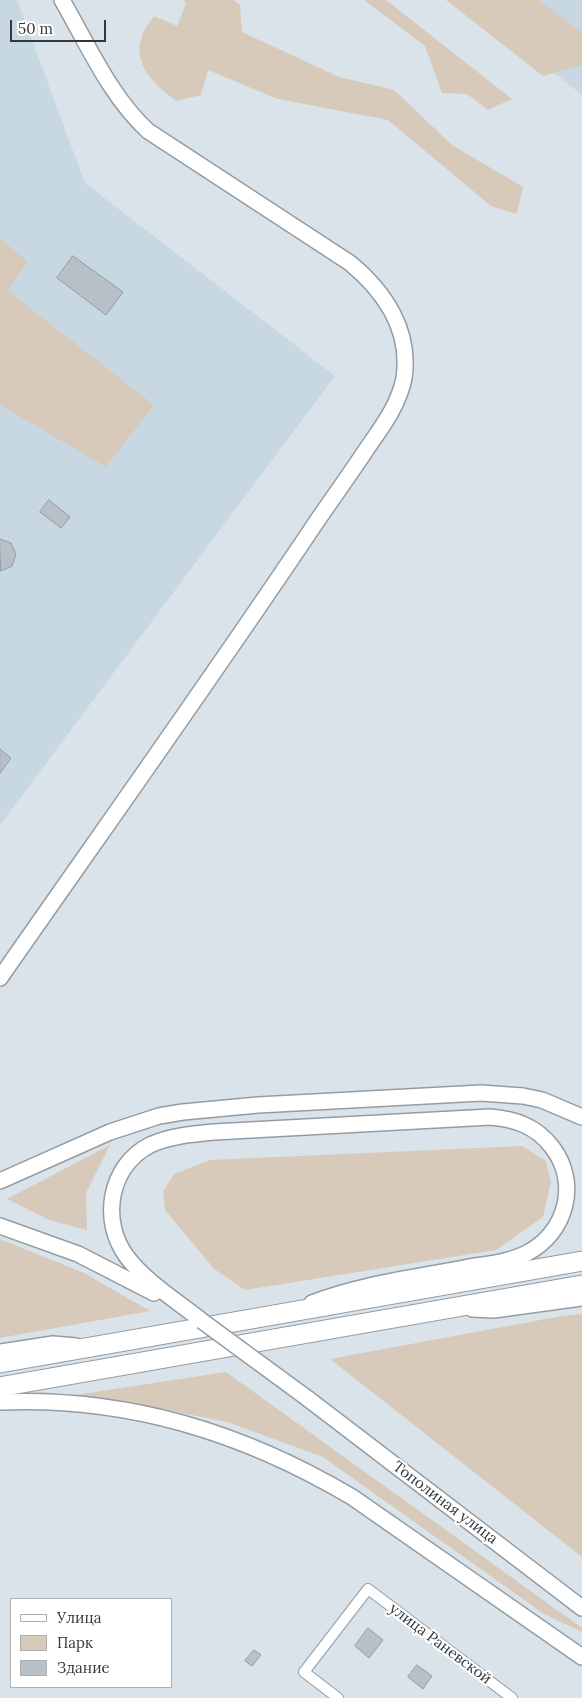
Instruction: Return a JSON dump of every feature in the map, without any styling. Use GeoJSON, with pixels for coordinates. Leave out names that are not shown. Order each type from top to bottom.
{"type":"FeatureCollection","features":[{"type":"Feature","properties":{"kind":"highway"},"geometry":{"type":"LineString","coordinates":[[0,1363],[582,1261]]}},
{"type":"Feature","properties":{"kind":"highway"},"geometry":{"type":"LineString","coordinates":[[0,1388],[294,1337],[440,1308],[582,1285]]}},
{"type":"Feature","properties":{"kind":"main road"},"geometry":{"type":"LineString","coordinates":[[0,978],[293,558],[390,414],[403,380],[405,363],[404,346],[394,315],[376,286],[350,264],[166,145],[143,126],[120,100],[62,0]]}},
{"type":"Feature","properties":{"kind":"main road"},"geometry":{"type":"LineString","coordinates":[[0,1181],[110,1132],[159,1116],[183,1112],[258,1105],[481,1094],[523,1096],[542,1100],[582,1117]]}},
{"type":"Feature","properties":{"kind":"main road"},"geometry":{"type":"LineString","coordinates":[[157,1290],[127,1257],[115,1233],[111,1212],[113,1192],[120,1174],[143,1150],[159,1142],[187,1135],[250,1129],[490,1117],[516,1121],[538,1132],[547,1140],[562,1162],[568,1194],[564,1213],[544,1242],[526,1254],[500,1262],[343,1291],[285,1313]]}},
{"type":"Feature","properties":{"kind":"main road"},"geometry":{"type":"LineString","coordinates":[[0,1226],[78,1254],[157,1290]]}},
{"type":"Feature","properties":{"kind":"main road","name":"Тополиная улица"},"geometry":{"type":"LineString","coordinates":[[157,1290],[307,1398],[582,1608]]}},
{"type":"Feature","properties":{"kind":"main road"},"geometry":{"type":"LineString","coordinates":[[440,1308],[494,1310],[582,1298]]}},
{"type":"Feature","properties":{"kind":"main road"},"geometry":{"type":"LineString","coordinates":[[0,1352],[53,1344],[95,1347]]}},
{"type":"Feature","properties":{"kind":"main road"},"geometry":{"type":"LineString","coordinates":[[0,1402],[69,1404],[147,1414],[190,1424],[262,1450],[312,1474],[352,1497],[582,1657]]}},
{"type":"Feature","properties":{"kind":"street","name":"улица Раневской"},"geometry":{"type":"LineString","coordinates":[[338,1698],[304,1672],[368,1589],[512,1698]]}},
{"type":"Feature","properties":{"kind":"shaded area"},"geometry":{"type":"Polygon","coordinates":[[[0,0],[17,0],[85,183],[335,376],[0,825],[0,0]]]}},
{"type":"Feature","properties":{"kind":"shaded area"},"geometry":{"type":"Polygon","coordinates":[[[462,0],[582,0],[582,95],[462,0]]]}},
{"type":"Feature","properties":{"kind":"green space"},"geometry":{"type":"Polygon","coordinates":[[[184,0],[233,0],[240,5],[242,32],[339,77],[394,90],[452,145],[523,187],[517,214],[491,206],[388,120],[278,99],[208,70],[201,95],[176,101],[147,73],[140,56],[139,46],[144,31],[154,16],[177,26],[186,4],[184,0]]]}},
{"type":"Feature","properties":{"kind":"green space"},"geometry":{"type":"Polygon","coordinates":[[[364,0],[386,0],[512,99],[488,110],[467,94],[442,93],[425,46],[364,0]]]}},
{"type":"Feature","properties":{"kind":"green space"},"geometry":{"type":"Polygon","coordinates":[[[446,0],[538,0],[582,32],[582,65],[543,76],[446,0]]]}},
{"type":"Feature","properties":{"kind":"green space"},"geometry":{"type":"Polygon","coordinates":[[[0,239],[28,261],[8,291],[154,405],[106,467],[0,405],[0,239]]]}},
{"type":"Feature","properties":{"kind":"green space"},"geometry":{"type":"Polygon","coordinates":[[[110,1145],[86,1193],[87,1230],[49,1220],[7,1199],[110,1145]]]}},
{"type":"Feature","properties":{"kind":"green space"},"geometry":{"type":"Polygon","coordinates":[[[522,1146],[546,1161],[551,1182],[543,1217],[496,1250],[245,1290],[214,1269],[165,1210],[163,1192],[174,1174],[210,1160],[522,1146]]]}},
{"type":"Feature","properties":{"kind":"green space"},"geometry":{"type":"Polygon","coordinates":[[[0,1239],[84,1273],[150,1311],[0,1338],[0,1239]]]}},
{"type":"Feature","properties":{"kind":"green space"},"geometry":{"type":"Polygon","coordinates":[[[582,1314],[582,1557],[330,1359],[562,1316],[582,1314]]]}},
{"type":"Feature","properties":{"kind":"green space"},"geometry":{"type":"Polygon","coordinates":[[[226,1372],[582,1628],[582,1632],[544,1614],[323,1457],[227,1422],[116,1400],[69,1396],[226,1372]]]}},
{"type":"Feature","properties":{"kind":"building"},"geometry":{"type":"Polygon","coordinates":[[[73,256],[123,292],[106,315],[57,278],[73,256]]]}},
{"type":"Feature","properties":{"kind":"building"},"geometry":{"type":"Polygon","coordinates":[[[49,500],[70,517],[61,528],[40,512],[49,500]]]}},
{"type":"Feature","properties":{"kind":"building"},"geometry":{"type":"Polygon","coordinates":[[[0,539],[11,543],[16,554],[12,566],[1,571],[0,539]]]}},
{"type":"Feature","properties":{"kind":"building"},"geometry":{"type":"Polygon","coordinates":[[[0,749],[11,758],[0,773],[0,749]]]}},
{"type":"Feature","properties":{"kind":"building"},"geometry":{"type":"Polygon","coordinates":[[[368,1628],[383,1640],[369,1658],[355,1646],[368,1628]]]}},
{"type":"Feature","properties":{"kind":"building"},"geometry":{"type":"Polygon","coordinates":[[[254,1650],[261,1655],[252,1666],[245,1661],[254,1650]]]}},
{"type":"Feature","properties":{"kind":"building"},"geometry":{"type":"Polygon","coordinates":[[[417,1665],[432,1676],[423,1689],[408,1677],[417,1665]]]}}]}
